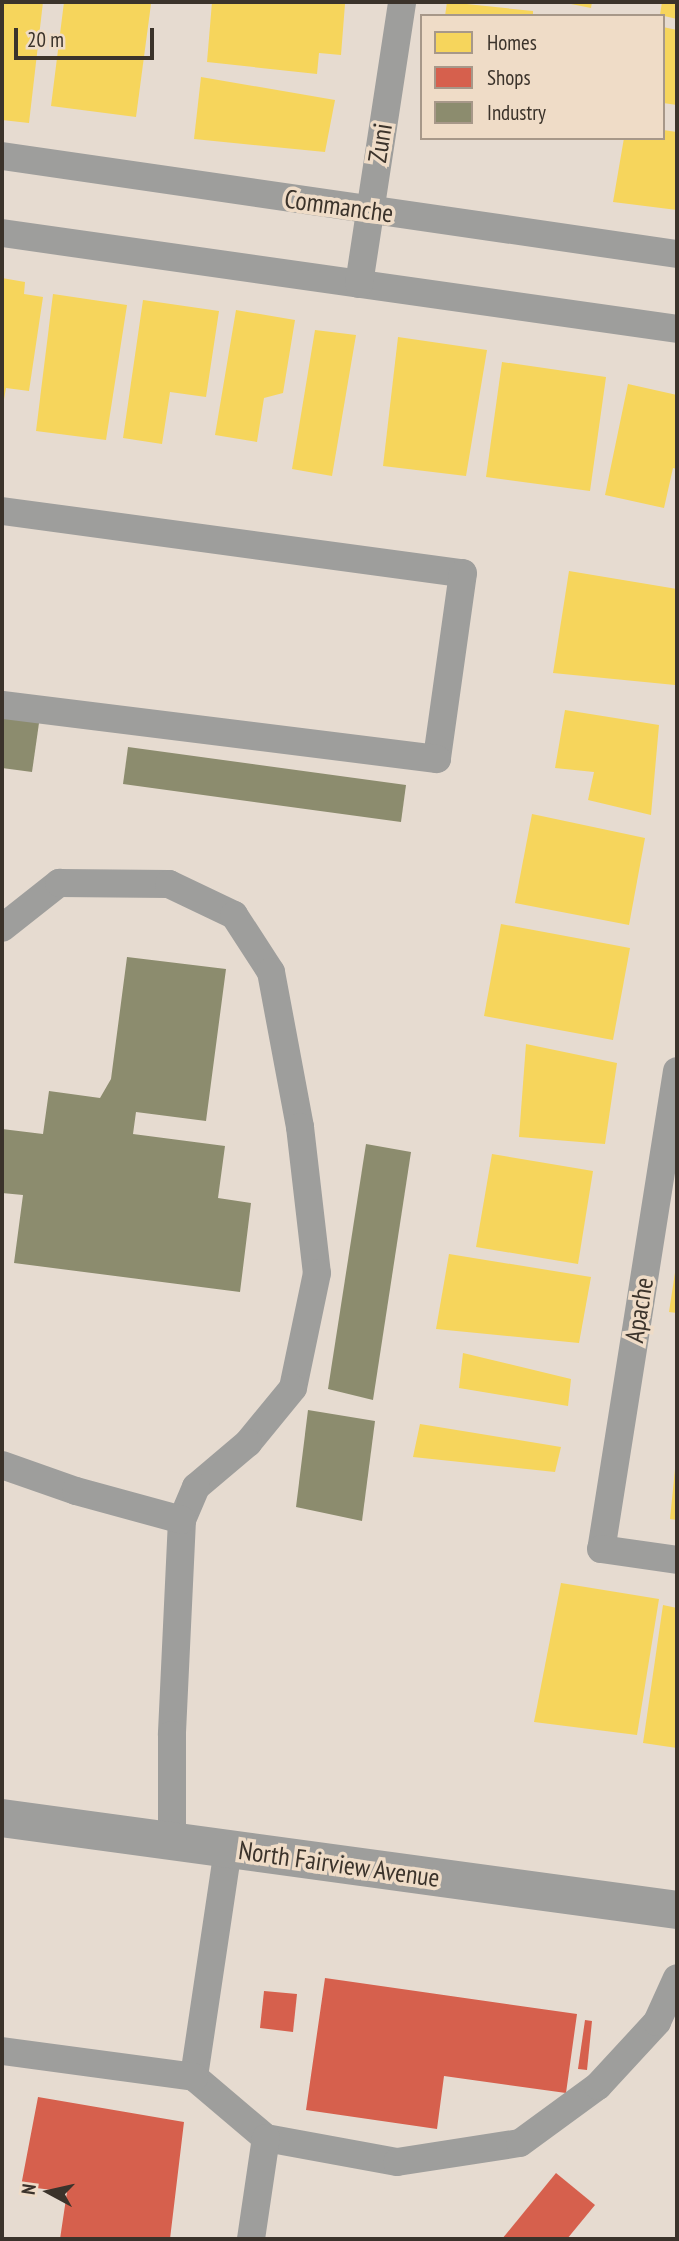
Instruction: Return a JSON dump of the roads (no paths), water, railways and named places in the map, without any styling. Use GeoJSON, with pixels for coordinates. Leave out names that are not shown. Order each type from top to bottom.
{"type":"FeatureCollection","features":[{"type":"Feature","properties":{"kind":"street","name":"North Fairview Avenue"},"geometry":{"type":"LineString","coordinates":[[2,1818],[677,1910]]}},
{"type":"Feature","properties":{"kind":"lane","name":"Zuni"},"geometry":{"type":"LineString","coordinates":[[359,284],[401,2]]}},
{"type":"Feature","properties":{"kind":"lane","name":"Commanche"},"geometry":{"type":"LineString","coordinates":[[2,156],[677,254]]}},
{"type":"Feature","properties":{"kind":"lane"},"geometry":{"type":"LineString","coordinates":[[2,233],[677,329]]}},
{"type":"Feature","properties":{"kind":"lane"},"geometry":{"type":"LineString","coordinates":[[2,510],[463,573],[437,759],[2,705]]}},
{"type":"Feature","properties":{"kind":"lane"},"geometry":{"type":"LineString","coordinates":[[2,928],[59,883],[169,884],[234,915],[271,972],[300,1127],[317,1273],[293,1388],[248,1443],[196,1486],[182,1520],[172,1735],[172,1841]]}},
{"type":"Feature","properties":{"kind":"lane","name":"Apache"},"geometry":{"type":"LineString","coordinates":[[677,1071],[673,1126],[601,1549],[677,1560]]}},
{"type":"Feature","properties":{"kind":"lane"},"geometry":{"type":"LineString","coordinates":[[2,1465],[76,1491],[182,1520]]}},
{"type":"Feature","properties":{"kind":"lane"},"geometry":{"type":"LineString","coordinates":[[194,2077],[228,1849]]}},
{"type":"Feature","properties":{"kind":"lane"},"geometry":{"type":"LineString","coordinates":[[2,2051],[194,2077],[266,2138],[397,2162],[520,2143],[598,2086],[657,2022],[677,1978]]}},
{"type":"Feature","properties":{"kind":"lane"},"geometry":{"type":"LineString","coordinates":[[251,2239],[266,2138]]}}]}
